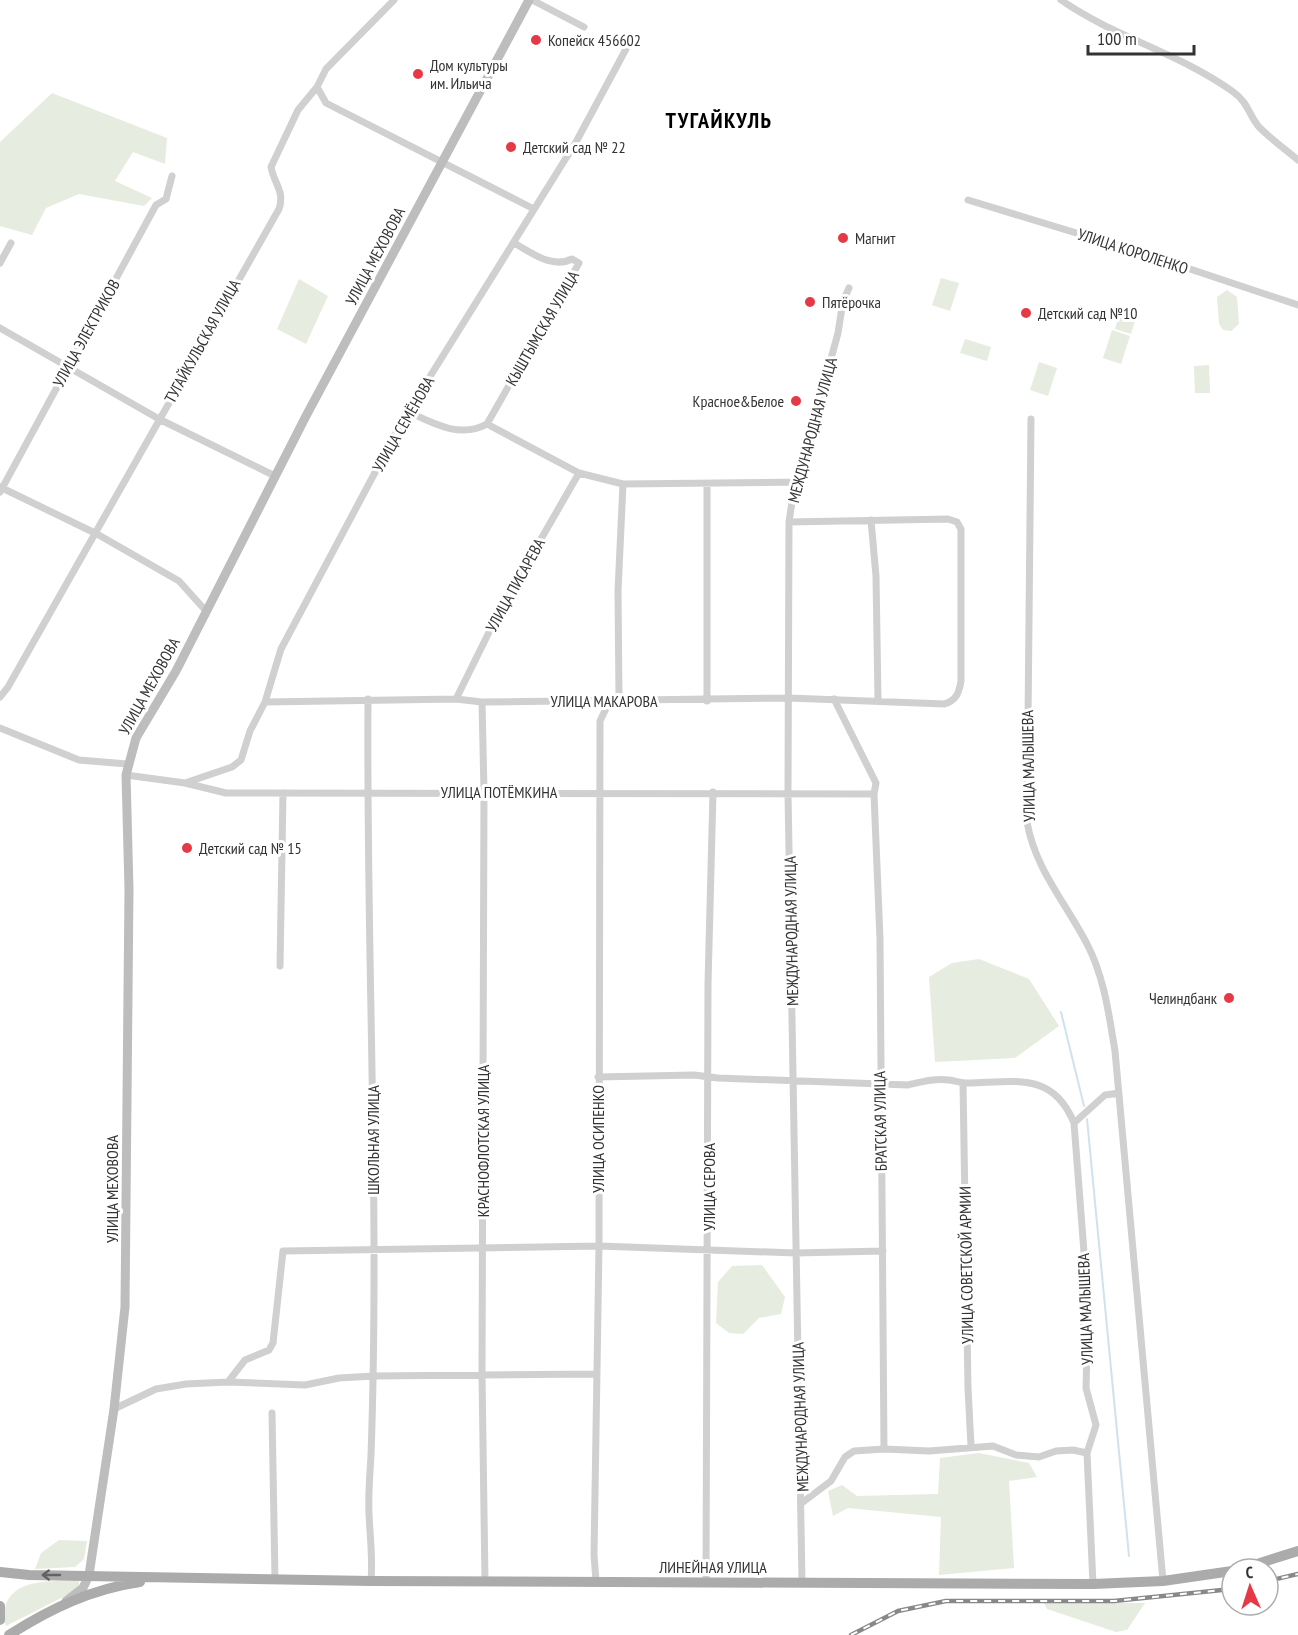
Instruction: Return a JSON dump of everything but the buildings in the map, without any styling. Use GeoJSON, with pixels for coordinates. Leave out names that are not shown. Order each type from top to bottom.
{"type":"FeatureCollection","features":[{"type":"Feature","properties":{"kind":"main road"},"geometry":{"type":"LineString","coordinates":[[1279,1557],[1298,1551]]}},
{"type":"Feature","properties":{"kind":"main road"},"geometry":{"type":"LineString","coordinates":[[0,1572],[29,1575],[194,1578]]}},
{"type":"Feature","properties":{"kind":"main road","name":"ЛИНЕЙНАЯ УЛИЦА"},"geometry":{"type":"LineString","coordinates":[[194,1578],[371,1581],[1093,1584],[1163,1581],[1220,1573]]}},
{"type":"Feature","properties":{"kind":"main road"},"geometry":{"type":"LineString","coordinates":[[9,1635],[59,1606],[115,1586],[194,1578]]}},
{"type":"Feature","properties":{"kind":"main road"},"geometry":{"type":"LineString","coordinates":[[0,1606],[0,1620]]}},
{"type":"Feature","properties":{"kind":"street","name":"ТУГАЙКУЛЬСКАЯ УЛИЦА"},"geometry":{"type":"LineString","coordinates":[[0,697],[97,534],[159,419],[279,210],[283,199],[282,190],[273,176],[271,167],[274,156],[298,110],[317,87],[326,69],[394,0]]}},
{"type":"Feature","properties":{"kind":"street"},"geometry":{"type":"LineString","coordinates":[[530,0],[584,27]]}},
{"type":"Feature","properties":{"kind":"street","name":"УЛИЦА МЕХОВОВА"},"geometry":{"type":"LineString","coordinates":[[89,1575],[114,1409],[126,1268],[129,900],[126,776],[128,765],[136,738],[176,671],[275,476],[530,0]]}},
{"type":"Feature","properties":{"kind":"street"},"geometry":{"type":"LineString","coordinates":[[1060,0],[1090,20],[1166,54],[1230,90],[1249,106],[1258,125],[1298,160]]}},
{"type":"Feature","properties":{"kind":"street","name":"УЛИЦА СЕМЁНОВА"},"geometry":{"type":"LineString","coordinates":[[185,783],[232,767],[241,760],[250,731],[265,702],[281,648],[396,433],[404,430],[413,414],[416,399],[576,142],[626,50]]}},
{"type":"Feature","properties":{"kind":"street"},"geometry":{"type":"LineString","coordinates":[[317,87],[326,103],[534,209]]}},
{"type":"Feature","properties":{"kind":"street","name":"УЛИЦА ЭЛЕКТРИКОВ"},"geometry":{"type":"LineString","coordinates":[[1,489],[156,205],[166,199],[172,176]]}},
{"type":"Feature","properties":{"kind":"street","name":"УЛИЦА КОРОЛЕНКО"},"geometry":{"type":"LineString","coordinates":[[968,200],[1142,253],[1298,305]]}},
{"type":"Feature","properties":{"kind":"street"},"geometry":{"type":"LineString","coordinates":[[0,264],[11,243]]}},
{"type":"Feature","properties":{"kind":"street","name":"КЫШТЫМСКАЯ УЛИЦА"},"geometry":{"type":"LineString","coordinates":[[487,424],[579,263],[572,259],[563,264],[547,261],[514,243]]}},
{"type":"Feature","properties":{"kind":"street","name":"МЕЖДУНАРОДНАЯ УЛИЦА"},"geometry":{"type":"LineString","coordinates":[[802,1582],[803,1502],[795,1253],[788,792],[789,522],[820,404],[843,301],[849,288]]}},
{"type":"Feature","properties":{"kind":"street"},"geometry":{"type":"LineString","coordinates":[[0,328],[159,419],[275,476]]}},
{"type":"Feature","properties":{"kind":"street"},"geometry":{"type":"LineString","coordinates":[[413,414],[438,426],[463,431],[477,430],[487,424],[579,473],[623,484],[798,482]]}},
{"type":"Feature","properties":{"kind":"street","name":"УЛИЦА МАЛЫШЕВА"},"geometry":{"type":"LineString","coordinates":[[1031,420],[1027,822],[1036,856],[1088,945],[1099,976],[1115,1051],[1163,1581]]}},
{"type":"Feature","properties":{"kind":"street","name":"УЛИЦА ПИСАРЕВА"},"geometry":{"type":"LineString","coordinates":[[456,699],[499,612],[579,473]]}},
{"type":"Feature","properties":{"kind":"street","name":"УЛИЦА ОСИПЕНКО"},"geometry":{"type":"LineString","coordinates":[[596,1581],[594,1555],[600,721],[614,700],[623,484]]}},
{"type":"Feature","properties":{"kind":"street"},"geometry":{"type":"LineString","coordinates":[[706,701],[707,484]]}},
{"type":"Feature","properties":{"kind":"street"},"geometry":{"type":"LineString","coordinates":[[1,489],[97,534],[179,581],[206,611]]}},
{"type":"Feature","properties":{"kind":"street","name":"УЛИЦА МАКАРОВА"},"geometry":{"type":"LineString","coordinates":[[265,702],[368,699],[456,699],[482,702],[706,701],[789,698],[944,704],[957,696],[961,681],[961,529],[957,522],[948,519],[872,520]]}},
{"type":"Feature","properties":{"kind":"street"},"geometry":{"type":"LineString","coordinates":[[789,522],[872,520],[876,576],[878,700]]}},
{"type":"Feature","properties":{"kind":"street","name":"ШКОЛЬНАЯ УЛИЦА"},"geometry":{"type":"LineString","coordinates":[[368,699],[367,792],[374,1376],[369,1513],[373,1554],[371,1581]]}},
{"type":"Feature","properties":{"kind":"street","name":"БРАТСКАЯ УЛИЦА"},"geometry":{"type":"LineString","coordinates":[[834,699],[874,775],[876,789],[874,794],[880,939],[884,1449]]}},
{"type":"Feature","properties":{"kind":"street","name":"КРАСНОФЛОТСКАЯ УЛИЦА"},"geometry":{"type":"LineString","coordinates":[[482,702],[484,792],[482,1374],[485,1581]]}},
{"type":"Feature","properties":{"kind":"street"},"geometry":{"type":"LineString","coordinates":[[0,728],[79,760],[128,765]]}},
{"type":"Feature","properties":{"kind":"street","name":"УЛИЦА ПОТЁМКИНА"},"geometry":{"type":"LineString","coordinates":[[126,776],[185,783],[226,793],[788,792],[874,794]]}},
{"type":"Feature","properties":{"kind":"street","name":"УЛИЦА СЕРОВА"},"geometry":{"type":"LineString","coordinates":[[706,1582],[708,1077],[713,792]]}},
{"type":"Feature","properties":{"kind":"street"},"geometry":{"type":"LineString","coordinates":[[280,966],[283,793]]}},
{"type":"Feature","properties":{"kind":"street"},"geometry":{"type":"LineString","coordinates":[[598,1077],[708,1077],[908,1085],[930,1080],[963,1083],[1028,1081],[1049,1089],[1066,1104],[1074,1123],[1105,1095],[1119,1093]]}},
{"type":"Feature","properties":{"kind":"street","name":"УЛИЦА СОВЕТСКОЙ АРМИИ"},"geometry":{"type":"LineString","coordinates":[[963,1083],[971,1446]]}},
{"type":"Feature","properties":{"kind":"street","name":"УЛИЦА МАЛЫШЕВА"},"geometry":{"type":"LineString","coordinates":[[1074,1123],[1086,1278],[1082,1314],[1087,1349],[1086,1388],[1096,1425],[1087,1453],[1093,1584]]}},
{"type":"Feature","properties":{"kind":"street"},"geometry":{"type":"LineString","coordinates":[[228,1382],[245,1360],[269,1350],[273,1343],[283,1251],[598,1246],[795,1253],[883,1251]]}},
{"type":"Feature","properties":{"kind":"street"},"geometry":{"type":"LineString","coordinates":[[114,1409],[156,1389],[228,1382],[305,1385],[339,1378],[374,1376],[596,1374]]}},
{"type":"Feature","properties":{"kind":"street"},"geometry":{"type":"LineString","coordinates":[[272,1413],[275,1579]]}},
{"type":"Feature","properties":{"kind":"street"},"geometry":{"type":"LineString","coordinates":[[803,1502],[831,1480],[845,1457],[854,1451],[884,1449],[929,1451],[993,1446],[1016,1455],[1039,1457],[1056,1451],[1072,1450],[1087,1453]]}},
{"type":"Feature","properties":{"kind":"street"},"geometry":{"type":"LineString","coordinates":[[59,1606],[83,1588],[89,1575]]}},
{"type":"Feature","properties":{"kind":"shaded area"},"geometry":{"type":"Polygon","coordinates":[[[52,93],[167,138],[165,164],[133,152],[115,181],[152,198],[144,206],[79,194],[46,208],[32,235],[0,226],[0,142],[52,93]]]}},
{"type":"Feature","properties":{"kind":"shaded area"},"geometry":{"type":"Polygon","coordinates":[[[941,278],[959,283],[950,311],[932,305],[941,278]]]}},
{"type":"Feature","properties":{"kind":"shaded area"},"geometry":{"type":"Polygon","coordinates":[[[299,279],[328,296],[306,344],[277,329],[299,279]]]}},
{"type":"Feature","properties":{"kind":"shaded area"},"geometry":{"type":"Polygon","coordinates":[[[1227,290],[1237,297],[1239,324],[1231,331],[1223,330],[1219,324],[1217,297],[1227,290]]]}},
{"type":"Feature","properties":{"kind":"shaded area"},"geometry":{"type":"Polygon","coordinates":[[[1132,306],[1139,308],[1131,334],[1115,329],[1120,312],[1130,314],[1132,306]]]}},
{"type":"Feature","properties":{"kind":"shaded area"},"geometry":{"type":"Polygon","coordinates":[[[1112,330],[1130,336],[1121,364],[1103,358],[1112,330]]]}},
{"type":"Feature","properties":{"kind":"shaded area"},"geometry":{"type":"Polygon","coordinates":[[[965,339],[991,347],[987,361],[960,353],[965,339]]]}},
{"type":"Feature","properties":{"kind":"shaded area"},"geometry":{"type":"Polygon","coordinates":[[[1039,362],[1057,368],[1048,396],[1030,390],[1039,362]]]}},
{"type":"Feature","properties":{"kind":"shaded area"},"geometry":{"type":"Polygon","coordinates":[[[1209,365],[1210,393],[1195,393],[1194,366],[1209,365]]]}},
{"type":"Feature","properties":{"kind":"shaded area"},"geometry":{"type":"Polygon","coordinates":[[[979,959],[1029,979],[1059,1026],[1015,1058],[935,1062],[929,977],[952,963],[979,959]]]}},
{"type":"Feature","properties":{"kind":"shaded area"},"geometry":{"type":"Polygon","coordinates":[[[762,1265],[785,1297],[781,1314],[759,1318],[743,1334],[729,1333],[716,1323],[718,1282],[732,1266],[762,1265]]]}},
{"type":"Feature","properties":{"kind":"shaded area"},"geometry":{"type":"Polygon","coordinates":[[[979,1453],[1029,1463],[1037,1477],[1009,1481],[1014,1568],[939,1575],[941,1517],[848,1508],[833,1516],[828,1491],[842,1485],[857,1496],[938,1494],[940,1458],[979,1453]]]}},
{"type":"Feature","properties":{"kind":"shaded area"},"geometry":{"type":"Polygon","coordinates":[[[59,1540],[87,1541],[84,1559],[75,1567],[35,1569],[41,1553],[59,1540]]]}},
{"type":"Feature","properties":{"kind":"shaded area"},"geometry":{"type":"Polygon","coordinates":[[[79,1581],[79,1586],[75,1591],[6,1626],[4,1610],[9,1598],[16,1591],[24,1586],[44,1582],[79,1581]]]}},
{"type":"Feature","properties":{"kind":"shaded area"},"geometry":{"type":"Polygon","coordinates":[[[1044,1603],[1145,1603],[1127,1630],[1116,1632],[1047,1609],[1044,1603]]]}},
{"type":"Feature","properties":{"kind":"waterway"},"geometry":{"type":"LineString","coordinates":[[1061,1012],[1084,1106]]}},
{"type":"Feature","properties":{"kind":"waterway"},"geometry":{"type":"LineString","coordinates":[[1087,1119],[1129,1556]]}},
{"type":"Feature","properties":{"kind":"railway"},"geometry":{"type":"LineString","coordinates":[[1280,1578],[1298,1574]]}},
{"type":"Feature","properties":{"kind":"railway"},"geometry":{"type":"LineString","coordinates":[[851,1635],[898,1611],[946,1601],[1114,1601],[1220,1590]]}},
{"type":"Feature","properties":{"kind":"place","name":"Копейск 456602"},"geometry":{"type":"Point","coordinates":[536,40]}},
{"type":"Feature","properties":{"kind":"place","name":"Дом культуры им. Ильича"},"geometry":{"type":"Point","coordinates":[418,74]}},
{"type":"Feature","properties":{"kind":"place","name":"Детский сад № 22"},"geometry":{"type":"Point","coordinates":[511,147]}},
{"type":"Feature","properties":{"kind":"place","name":"Магнит"},"geometry":{"type":"Point","coordinates":[843,238]}},
{"type":"Feature","properties":{"kind":"place","name":"Пятёрочка"},"geometry":{"type":"Point","coordinates":[810,302]}},
{"type":"Feature","properties":{"kind":"place","name":"Детский сад №10"},"geometry":{"type":"Point","coordinates":[1026,313]}},
{"type":"Feature","properties":{"kind":"place","name":"Красное&Белое"},"geometry":{"type":"Point","coordinates":[796,401]}},
{"type":"Feature","properties":{"kind":"place","name":"Детский сад № 15"},"geometry":{"type":"Point","coordinates":[187,848]}},
{"type":"Feature","properties":{"kind":"place","name":"Челиндбанк"},"geometry":{"type":"Point","coordinates":[1229,998]}},
{"type":"Feature","properties":{"kind":"district","name":"ТУГАЙКУЛЬ"},"geometry":{"type":"Point","coordinates":[719,120]}}]}
